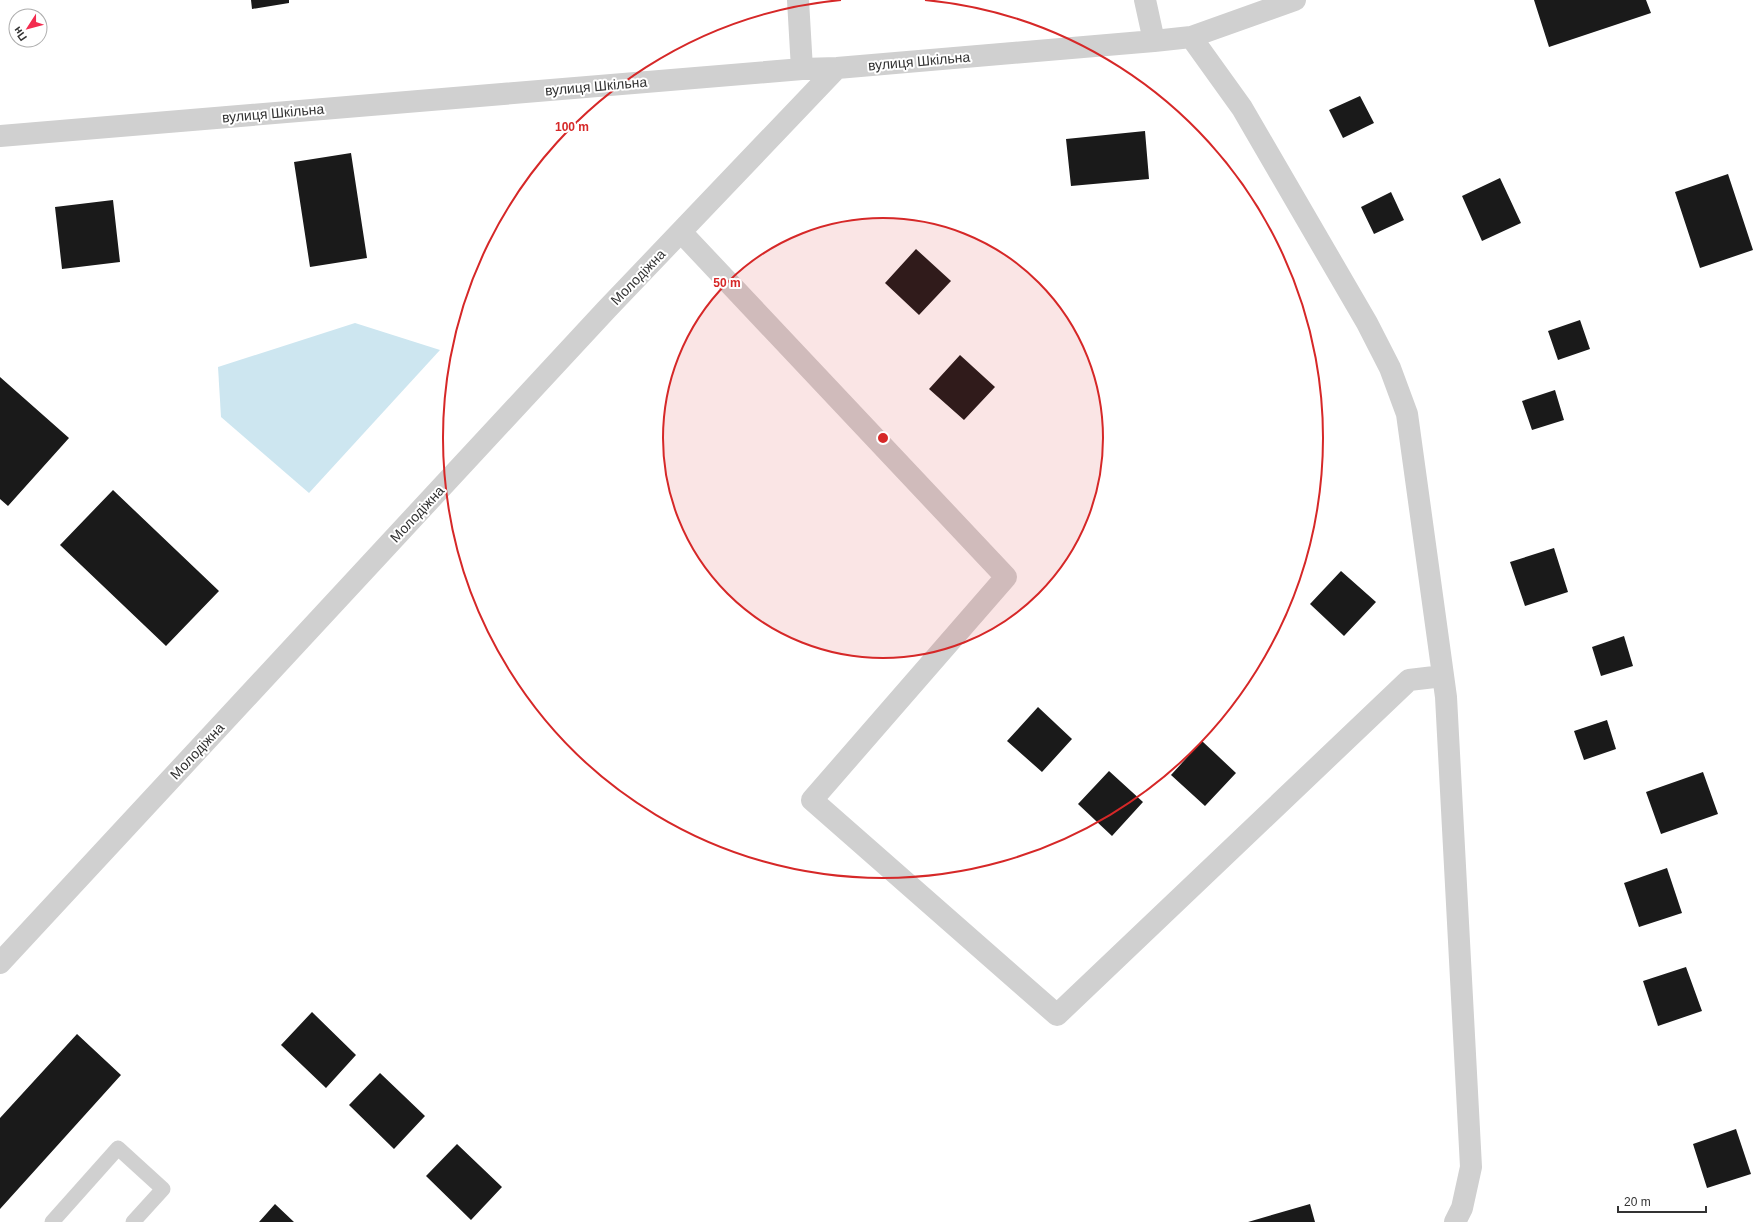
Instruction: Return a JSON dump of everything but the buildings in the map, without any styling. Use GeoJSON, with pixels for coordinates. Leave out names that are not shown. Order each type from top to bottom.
{"type":"FeatureCollection","features":[{"type":"Feature","properties":{"kind":"street"},"geometry":{"type":"LineString","coordinates":[[798,0],[802,68]]}},
{"type":"Feature","properties":{"kind":"street"},"geometry":{"type":"LineString","coordinates":[[1145,0],[1154,41]]}},
{"type":"Feature","properties":{"kind":"street","name":"вулиця Шкільна"},"geometry":{"type":"LineString","coordinates":[[0,136],[802,68],[837,68],[1154,41],[1192,36],[1295,0]]}},
{"type":"Feature","properties":{"kind":"street"},"geometry":{"type":"LineString","coordinates":[[1192,36],[1242,108],[1368,323],[1390,368],[1407,414],[1446,697],[1471,1167],[1462,1208],[1455,1222]]}},
{"type":"Feature","properties":{"kind":"street","name":"Молодіжна"},"geometry":{"type":"LineString","coordinates":[[0,963],[681,232],[837,68]]}},
{"type":"Feature","properties":{"kind":"street"},"geometry":{"type":"LineString","coordinates":[[681,232],[1006,577],[812,800],[1057,1015],[1409,680],[1443,676]]}},
{"type":"Feature","properties":{"kind":"lane"},"geometry":{"type":"LineString","coordinates":[[52,1222],[118,1148],[163,1189],[133,1222]]}},
{"type":"Feature","properties":{"kind":"water"},"geometry":{"type":"Polygon","coordinates":[[[355,323],[440,350],[309,493],[221,417],[218,367],[355,323]]]}}]}
